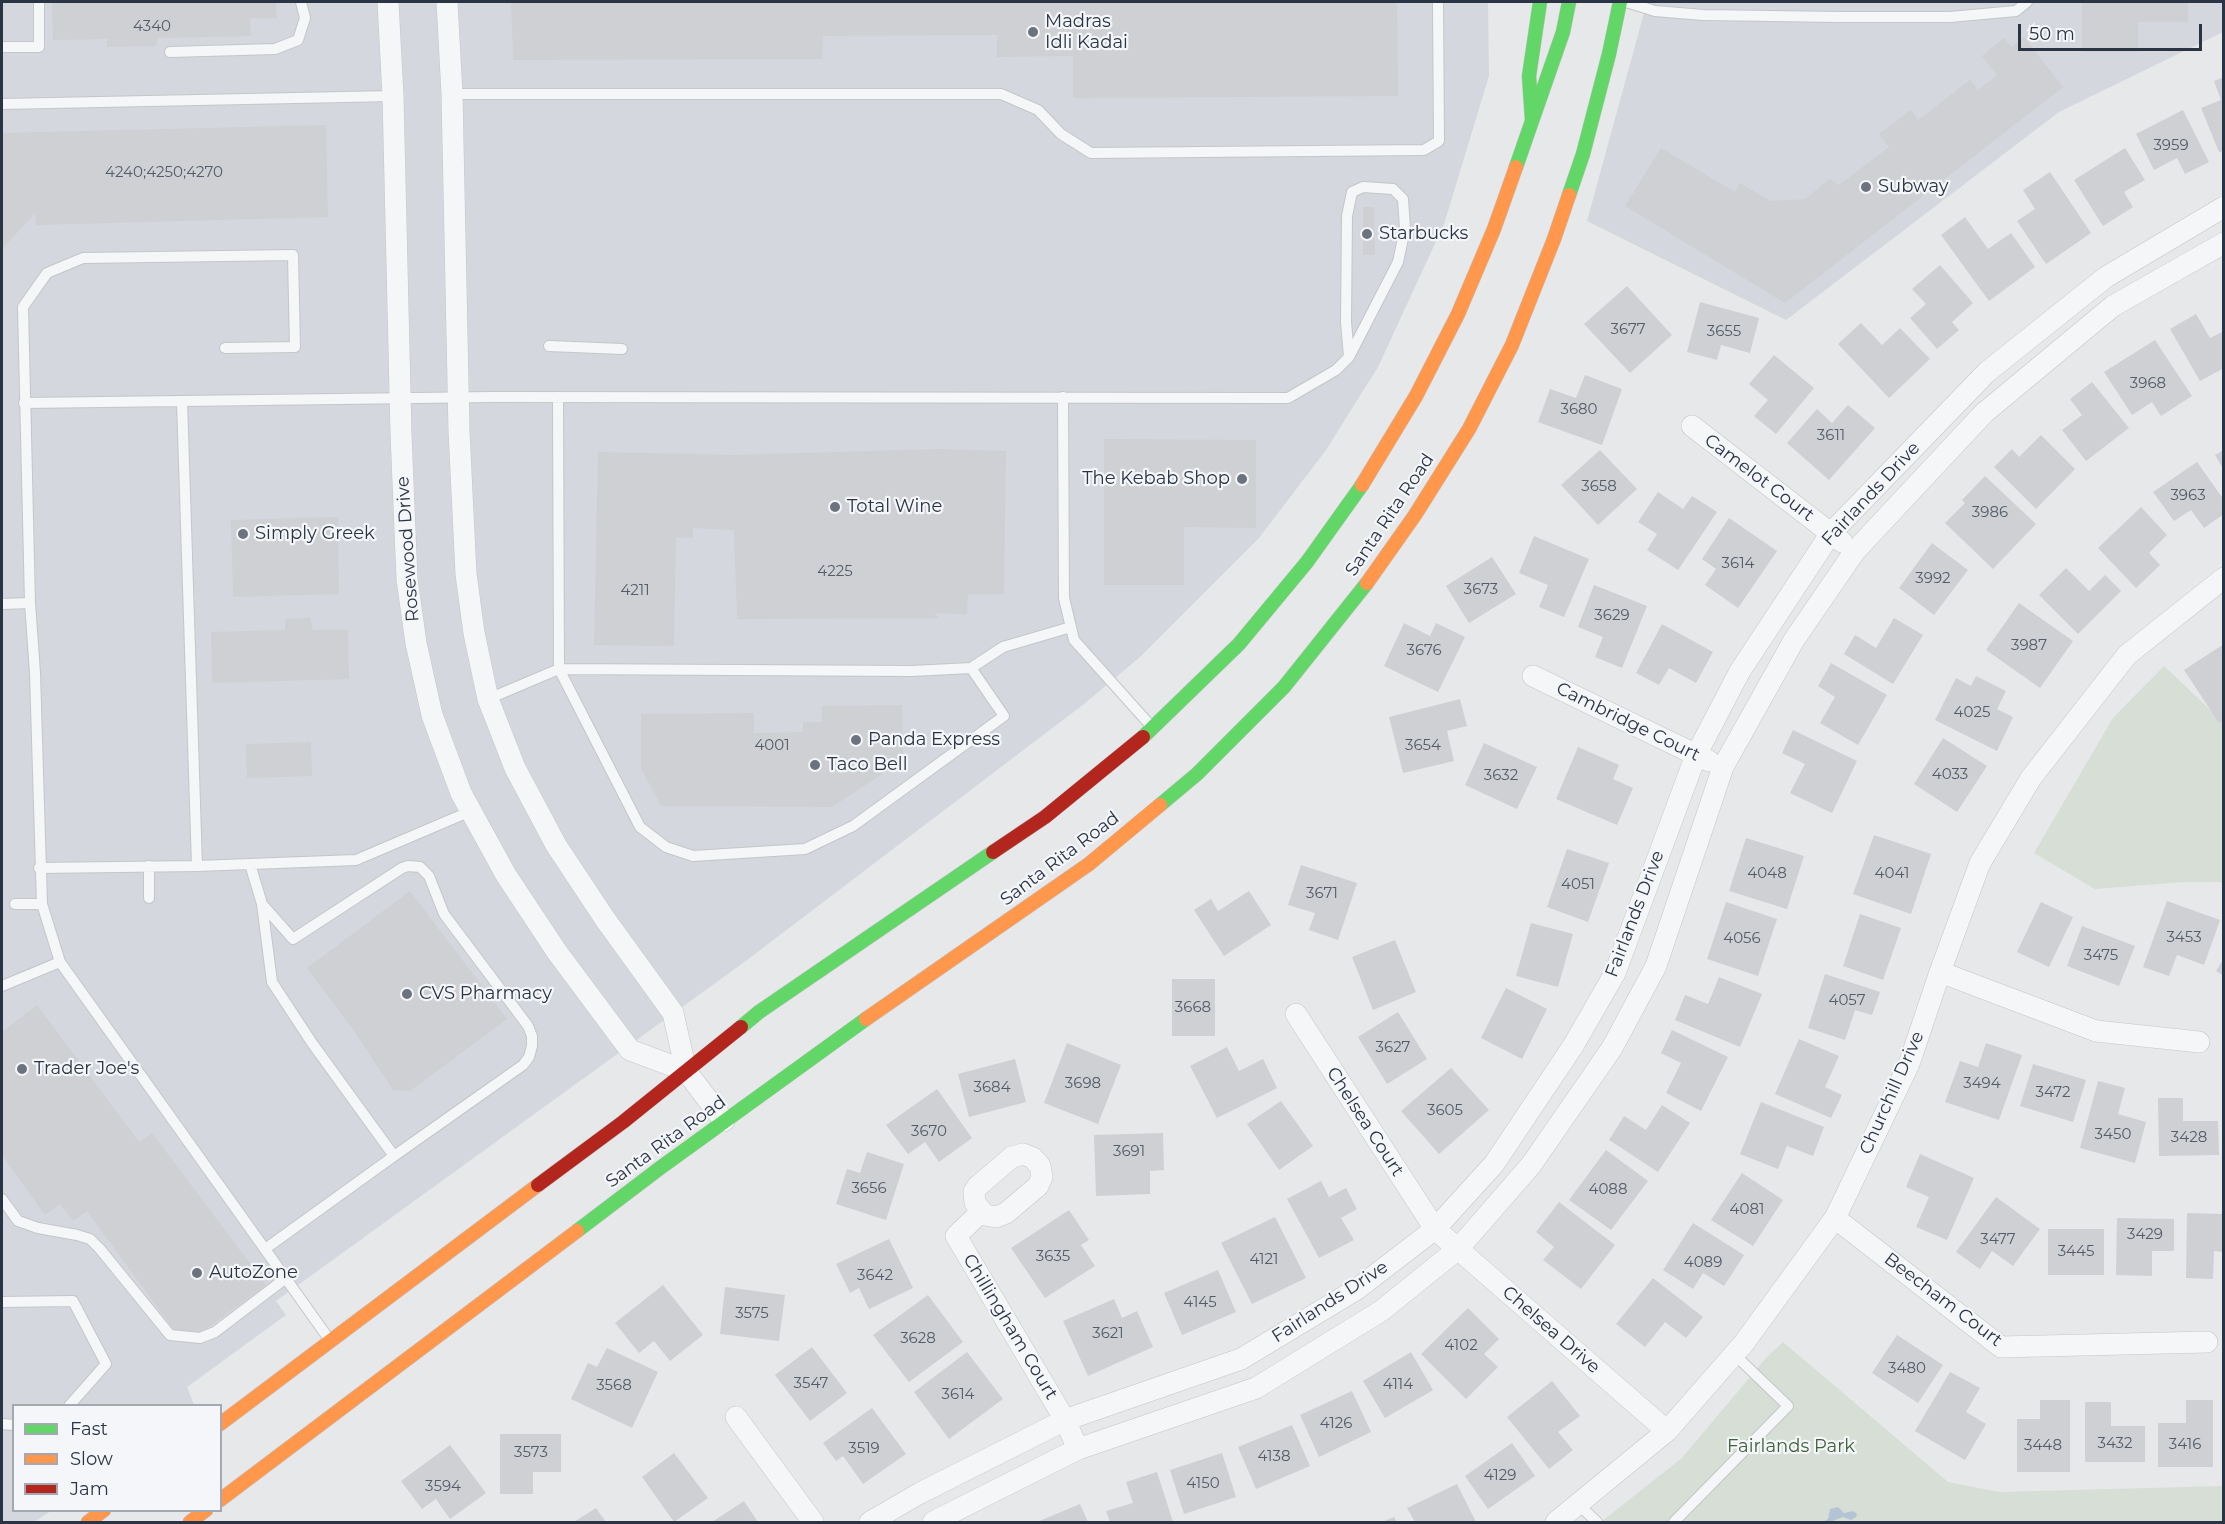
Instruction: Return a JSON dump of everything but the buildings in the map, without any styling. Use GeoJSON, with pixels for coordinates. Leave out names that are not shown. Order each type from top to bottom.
{"type":"FeatureCollection","features":[{"type":"Feature","properties":{"kind":"main road"},"geometry":{"type":"LineString","coordinates":[[1532,120],[1529,76],[1540,2]]}},
{"type":"Feature","properties":{"kind":"main road"},"geometry":{"type":"LineString","coordinates":[[222,1423],[622,1122],[759,1012],[1045,817],[1153,729],[1239,644],[1306,562],[1366,480],[1416,396],[1458,314],[1494,229],[1563,32],[1569,2]]}},
{"type":"Feature","properties":{"kind":"main road","name":"Santa Rita Road"},"geometry":{"type":"LineString","coordinates":[[222,1498],[724,1121],[1089,864],[1197,774],[1284,687],[1357,597],[1415,515],[1462,438],[1512,345],[1554,239],[1583,154],[1620,2]]}},
{"type":"Feature","properties":{"kind":"main road"},"geometry":{"type":"LineString","coordinates":[[88,1522],[101,1512]]}},
{"type":"Feature","properties":{"kind":"main road"},"geometry":{"type":"LineString","coordinates":[[190,1522],[203,1512]]}},
{"type":"Feature","properties":{"kind":"street","name":"Rosewood Drive"},"geometry":{"type":"LineString","coordinates":[[388,2],[393,96],[407,579],[416,643],[432,715],[461,793],[506,875],[550,943],[630,1050],[686,1071]]}},
{"type":"Feature","properties":{"kind":"street"},"geometry":{"type":"LineString","coordinates":[[447,2],[452,94],[458,398],[466,574],[474,633],[488,699],[515,768],[556,844],[605,919],[673,1013],[686,1071],[724,1121]]}},
{"type":"Feature","properties":{"kind":"street","name":"Fairlands Drive"},"geometry":{"type":"LineString","coordinates":[[870,1522],[920,1493],[1065,1420],[1241,1359],[1356,1289],[1435,1229],[1494,1164],[1573,1046],[1615,973],[1696,755],[1740,671],[1831,533],[1987,372],[2106,277],[2223,207]]}},
{"type":"Feature","properties":{"kind":"street","name":"Fairlands Drive"},"geometry":{"type":"LineString","coordinates":[[933,1522],[1078,1449],[1256,1388],[1381,1311],[1458,1249],[1531,1165],[1612,1048],[1656,966],[1723,767],[1794,640],[1854,551],[1984,413],[2113,306],[2223,243]]}},
{"type":"Feature","properties":{"kind":"street","name":"Camelot Court"},"geometry":{"type":"LineString","coordinates":[[1692,426],[1854,551]]}},
{"type":"Feature","properties":{"kind":"street","name":"Churchill Drive"},"geometry":{"type":"LineString","coordinates":[[1556,1522],[1667,1431],[1734,1354],[1835,1218],[1909,1064],[1980,863],[2031,778],[2127,655],[2223,578]]}},
{"type":"Feature","properties":{"kind":"street","name":"Cambridge Court"},"geometry":{"type":"LineString","coordinates":[[1533,676],[1723,767]]}},
{"type":"Feature","properties":{"kind":"street"},"geometry":{"type":"LineString","coordinates":[[1940,972],[2096,1031],[2199,1042]]}},
{"type":"Feature","properties":{"kind":"street","name":"Chelsea Court"},"geometry":{"type":"LineString","coordinates":[[1296,1014],[1435,1229]]}},
{"type":"Feature","properties":{"kind":"street","name":"Chillingham Court"},"geometry":{"type":"LineString","coordinates":[[981,1212],[956,1236],[1065,1420],[1078,1449]]}},
{"type":"Feature","properties":{"kind":"street","name":"Beecham Court"},"geometry":{"type":"LineString","coordinates":[[1835,1218],[2001,1347],[2207,1342]]}},
{"type":"Feature","properties":{"kind":"street","name":"Chelsea Drive"},"geometry":{"type":"LineString","coordinates":[[1435,1229],[1667,1431]]}},
{"type":"Feature","properties":{"kind":"street"},"geometry":{"type":"LineString","coordinates":[[736,1417],[813,1522]]}},
{"type":"Feature","properties":{"kind":"lane"},"geometry":{"type":"LineString","coordinates":[[2,47],[39,47],[39,2]]}},
{"type":"Feature","properties":{"kind":"lane"},"geometry":{"type":"LineString","coordinates":[[170,52],[275,49],[298,40],[305,18],[301,2]]}},
{"type":"Feature","properties":{"kind":"lane"},"geometry":{"type":"LineString","coordinates":[[452,94],[1001,94],[1038,110],[1061,134],[1091,153],[1424,150],[1439,141],[1438,2]]}},
{"type":"Feature","properties":{"kind":"lane"},"geometry":{"type":"LineString","coordinates":[[1626,2],[1654,11],[1703,15],[1838,17],[1950,17],[2016,11],[2027,2]]}},
{"type":"Feature","properties":{"kind":"lane"},"geometry":{"type":"LineString","coordinates":[[2,104],[393,96]]}},
{"type":"Feature","properties":{"kind":"lane"},"geometry":{"type":"LineString","coordinates":[[24,403],[558,397],[1288,398],[1336,370],[1349,357],[1398,262],[1405,229],[1403,199],[1393,189],[1363,187],[1352,192],[1347,216],[1346,322],[1349,357]]}},
{"type":"Feature","properties":{"kind":"lane"},"geometry":{"type":"LineString","coordinates":[[225,348],[295,347],[293,255],[83,258],[47,273],[23,307],[30,603],[35,672],[39,868],[42,904],[60,962],[332,1342]]}},
{"type":"Feature","properties":{"kind":"lane"},"geometry":{"type":"LineString","coordinates":[[549,346],[622,349]]}},
{"type":"Feature","properties":{"kind":"lane"},"geometry":{"type":"LineString","coordinates":[[558,397],[559,669],[640,827],[666,847],[693,856],[805,849],[853,826],[1004,716],[970,668]]}},
{"type":"Feature","properties":{"kind":"lane"},"geometry":{"type":"LineString","coordinates":[[1063,397],[1064,598],[1074,640],[1153,729]]}},
{"type":"Feature","properties":{"kind":"lane"},"geometry":{"type":"LineString","coordinates":[[182,401],[197,866]]}},
{"type":"Feature","properties":{"kind":"lane"},"geometry":{"type":"LineString","coordinates":[[2,604],[30,603]]}},
{"type":"Feature","properties":{"kind":"lane"},"geometry":{"type":"LineString","coordinates":[[488,699],[559,669],[912,671],[970,668],[1003,647],[1071,627]]}},
{"type":"Feature","properties":{"kind":"lane"},"geometry":{"type":"LineString","coordinates":[[39,868],[197,866],[356,860],[471,811]]}},
{"type":"Feature","properties":{"kind":"lane"},"geometry":{"type":"LineString","coordinates":[[249,864],[261,904],[272,982],[312,1043],[394,1156]]}},
{"type":"Feature","properties":{"kind":"lane"},"geometry":{"type":"LineString","coordinates":[[148,866],[148,898]]}},
{"type":"Feature","properties":{"kind":"lane"},"geometry":{"type":"LineString","coordinates":[[261,904],[293,939],[402,868],[420,867],[429,876],[444,914],[528,1026],[532,1036],[529,1057],[523,1065],[265,1249]]}},
{"type":"Feature","properties":{"kind":"lane"},"geometry":{"type":"LineString","coordinates":[[15,904],[42,904]]}},
{"type":"Feature","properties":{"kind":"lane"},"geometry":{"type":"LineString","coordinates":[[2,986],[60,962]]}},
{"type":"Feature","properties":{"kind":"lane"},"geometry":{"type":"LineString","coordinates":[[2,1199],[18,1221],[38,1228],[90,1239],[170,1335],[201,1338],[215,1332],[286,1278]]}},
{"type":"Feature","properties":{"kind":"lane"},"geometry":{"type":"LineString","coordinates":[[2,1302],[73,1301],[106,1364],[71,1404]]}},
{"type":"Feature","properties":{"kind":"lane"},"geometry":{"type":"LineString","coordinates":[[1674,1522],[1788,1406],[1734,1354]]}},
{"type":"Feature","properties":{"kind":"lane"},"geometry":{"type":"LineString","coordinates":[[1578,1504],[1597,1522]]}},
{"type":"Feature","properties":{"kind":"shaded area"},"geometry":{"type":"Polygon","coordinates":[[[2,2],[1488,2],[1489,76],[1444,224],[1378,367],[1326,450],[1259,538],[1140,657],[1084,704],[743,963],[276,1301],[286,1315],[187,1387],[194,1404],[12,1404],[12,1512],[49,1512],[34,1522],[2,1522],[2,2]]]}},
{"type":"Feature","properties":{"kind":"shaded area"},"geometry":{"type":"Polygon","coordinates":[[[1647,2],[2223,2],[2223,32],[2059,112],[1786,320],[1587,221],[1647,2]]]}},
{"type":"Feature","properties":{"kind":"green space"},"geometry":{"type":"Polygon","coordinates":[[[2164,666],[2223,722],[2223,882],[2184,882],[2095,889],[2034,853],[2113,718],[2164,666]]]}},
{"type":"Feature","properties":{"kind":"green space","name":"Fairlands Park"},"geometry":{"type":"Polygon","coordinates":[[[1783,1342],[1948,1482],[1999,1492],[2223,1486],[2223,1522],[1601,1522],[1682,1458],[1766,1358],[1783,1342]]]}},
{"type":"Feature","properties":{"kind":"water"},"geometry":{"type":"Polygon","coordinates":[[[1838,1507],[1844,1513],[1853,1511],[1857,1514],[1856,1517],[1851,1520],[1843,1517],[1823,1522],[1828,1519],[1830,1509],[1838,1507]]]}},
{"type":"Feature","properties":{"kind":"traffic: fast"},"geometry":{"type":"LineString","coordinates":[[1532,120],[1529,76],[1540,2]]}},
{"type":"Feature","properties":{"kind":"traffic: fast"},"geometry":{"type":"LineString","coordinates":[[1516,167],[1563,32],[1569,2]]}},
{"type":"Feature","properties":{"kind":"traffic: fast"},"geometry":{"type":"LineString","coordinates":[[1569,195],[1583,154],[1620,2]]}},
{"type":"Feature","properties":{"kind":"traffic: fast"},"geometry":{"type":"LineString","coordinates":[[1143,737],[1239,644],[1307,562],[1362,485]]}},
{"type":"Feature","properties":{"kind":"traffic: fast"},"geometry":{"type":"LineString","coordinates":[[1160,805],[1197,774],[1284,687],[1367,583]]}},
{"type":"Feature","properties":{"kind":"traffic: fast"},"geometry":{"type":"LineString","coordinates":[[741,1027],[759,1012],[993,852]]}},
{"type":"Feature","properties":{"kind":"traffic: fast"},"geometry":{"type":"LineString","coordinates":[[577,1231],[866,1019]]}},
{"type":"Feature","properties":{"kind":"traffic: slow"},"geometry":{"type":"LineString","coordinates":[[1362,485],[1416,396],[1458,314],[1494,229],[1516,167]]}},
{"type":"Feature","properties":{"kind":"traffic: slow"},"geometry":{"type":"LineString","coordinates":[[1367,583],[1415,515],[1469,429],[1512,345],[1569,195]]}},
{"type":"Feature","properties":{"kind":"traffic: slow"},"geometry":{"type":"LineString","coordinates":[[866,1019],[1089,864],[1160,805]]}},
{"type":"Feature","properties":{"kind":"traffic: slow"},"geometry":{"type":"LineString","coordinates":[[222,1422],[538,1185]]}},
{"type":"Feature","properties":{"kind":"traffic: slow"},"geometry":{"type":"LineString","coordinates":[[222,1498],[577,1231]]}},
{"type":"Feature","properties":{"kind":"traffic: slow"},"geometry":{"type":"LineString","coordinates":[[88,1522],[101,1512]]}},
{"type":"Feature","properties":{"kind":"traffic: slow"},"geometry":{"type":"LineString","coordinates":[[190,1522],[203,1512]]}},
{"type":"Feature","properties":{"kind":"traffic: jam"},"geometry":{"type":"LineString","coordinates":[[993,852],[1045,817],[1143,737]]}},
{"type":"Feature","properties":{"kind":"traffic: jam"},"geometry":{"type":"LineString","coordinates":[[538,1185],[623,1122],[741,1027]]}},
{"type":"Feature","properties":{"kind":"place","name":"Madras Idli Kadai"},"geometry":{"type":"Point","coordinates":[1033,32]}},
{"type":"Feature","properties":{"kind":"place","name":"Subway"},"geometry":{"type":"Point","coordinates":[1866,187]}},
{"type":"Feature","properties":{"kind":"place","name":"Starbucks"},"geometry":{"type":"Point","coordinates":[1367,234]}},
{"type":"Feature","properties":{"kind":"place","name":"The Kebab Shop"},"geometry":{"type":"Point","coordinates":[1242,479]}},
{"type":"Feature","properties":{"kind":"place","name":"Total Wine"},"geometry":{"type":"Point","coordinates":[835,507]}},
{"type":"Feature","properties":{"kind":"place","name":"Simply Greek"},"geometry":{"type":"Point","coordinates":[243,534]}},
{"type":"Feature","properties":{"kind":"place","name":"Panda Express"},"geometry":{"type":"Point","coordinates":[856,740]}},
{"type":"Feature","properties":{"kind":"place","name":"Taco Bell"},"geometry":{"type":"Point","coordinates":[815,765]}},
{"type":"Feature","properties":{"kind":"place","name":"CVS Pharmacy"},"geometry":{"type":"Point","coordinates":[407,994]}},
{"type":"Feature","properties":{"kind":"place","name":"Trader Joe's"},"geometry":{"type":"Point","coordinates":[22,1069]}},
{"type":"Feature","properties":{"kind":"place","name":"AutoZone"},"geometry":{"type":"Point","coordinates":[197,1273]}}]}
